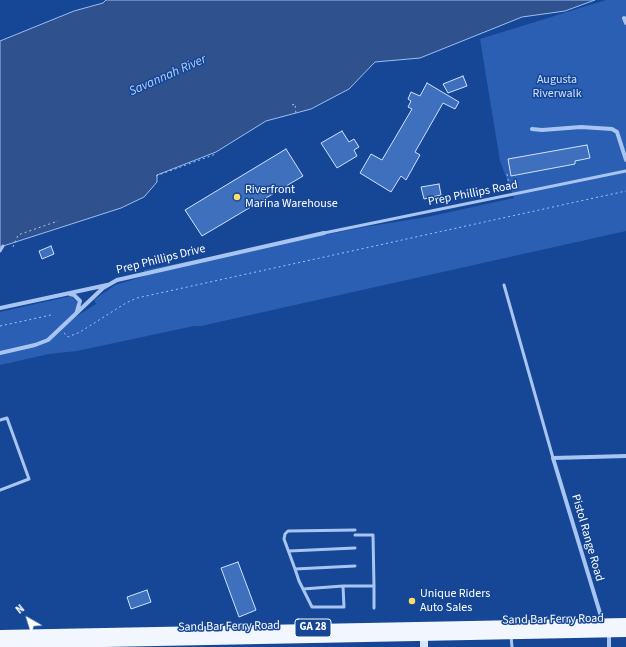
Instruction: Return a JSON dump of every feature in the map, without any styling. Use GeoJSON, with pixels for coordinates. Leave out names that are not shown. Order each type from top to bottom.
{"type":"FeatureCollection","features":[{"type":"Feature","properties":{"kind":"main road","name":"Sand Bar Ferry Road"},"geometry":{"type":"LineString","coordinates":[[0,644],[22,642],[80,632],[357,627],[511,634],[606,628],[626,623]]}},
{"type":"Feature","properties":{"kind":"main road","name":"Sand Bar Ferry Road"},"geometry":{"type":"LineString","coordinates":[[0,635],[22,642],[79,645],[358,638],[424,631],[606,628],[626,632]]}},
{"type":"Feature","properties":{"kind":"street"},"geometry":{"type":"LineString","coordinates":[[624,18],[626,23]]}},
{"type":"Feature","properties":{"kind":"street"},"geometry":{"type":"LineString","coordinates":[[532,129],[542,130],[581,127],[612,129],[617,132],[626,160]]}},
{"type":"Feature","properties":{"kind":"street","name":"Prep Phillips Drive"},"geometry":{"type":"LineString","coordinates":[[0,353],[39,343],[52,336],[109,284],[127,277],[324,233]]}},
{"type":"Feature","properties":{"kind":"street"},"geometry":{"type":"LineString","coordinates":[[0,308],[109,284]]}},
{"type":"Feature","properties":{"kind":"street"},"geometry":{"type":"LineString","coordinates":[[65,294],[74,295],[78,298],[79,305],[77,312]]}},
{"type":"Feature","properties":{"kind":"street"},"geometry":{"type":"LineString","coordinates":[[553,458],[626,456]]}},
{"type":"Feature","properties":{"kind":"street","name":"Pistol Range Road"},"geometry":{"type":"LineString","coordinates":[[553,458],[606,628],[609,647]]}},
{"type":"Feature","properties":{"kind":"street"},"geometry":{"type":"LineString","coordinates":[[424,631],[424,647]]}},
{"type":"Feature","properties":{"kind":"lane","name":"Prep Phillips Road"},"geometry":{"type":"LineString","coordinates":[[324,233],[512,196],[626,171]]}},
{"type":"Feature","properties":{"kind":"lane"},"geometry":{"type":"LineString","coordinates":[[0,251],[3,246]]}},
{"type":"Feature","properties":{"kind":"lane"},"geometry":{"type":"LineString","coordinates":[[504,286],[553,458]]}},
{"type":"Feature","properties":{"kind":"lane"},"geometry":{"type":"LineString","coordinates":[[0,420],[7,418],[29,479],[0,490]]}},
{"type":"Feature","properties":{"kind":"lane"},"geometry":{"type":"LineString","coordinates":[[343,586],[344,607],[312,607],[295,569],[284,539],[285,534],[288,531],[355,530]]}},
{"type":"Feature","properties":{"kind":"lane"},"geometry":{"type":"LineString","coordinates":[[355,535],[373,535],[374,608]]}},
{"type":"Feature","properties":{"kind":"lane"},"geometry":{"type":"LineString","coordinates":[[289,551],[355,548]]}},
{"type":"Feature","properties":{"kind":"lane"},"geometry":{"type":"LineString","coordinates":[[295,569],[355,566]]}},
{"type":"Feature","properties":{"kind":"lane"},"geometry":{"type":"LineString","coordinates":[[303,588],[374,586]]}},
{"type":"Feature","properties":{"kind":"lane"},"geometry":{"type":"LineString","coordinates":[[357,627],[358,638]]}},
{"type":"Feature","properties":{"kind":"lane"},"geometry":{"type":"LineString","coordinates":[[79,645],[80,632]]}},
{"type":"Feature","properties":{"kind":"lane"},"geometry":{"type":"LineString","coordinates":[[511,634],[512,647]]}},
{"type":"Feature","properties":{"kind":"path"},"geometry":{"type":"LineString","coordinates":[[292,105],[295,104],[296,114]]}},
{"type":"Feature","properties":{"kind":"path"},"geometry":{"type":"LineString","coordinates":[[156,176],[216,154]]}},
{"type":"Feature","properties":{"kind":"path"},"geometry":{"type":"LineString","coordinates":[[507,174],[512,196]]}},
{"type":"Feature","properties":{"kind":"path"},"geometry":{"type":"LineString","coordinates":[[59,330],[68,337],[80,332],[136,298],[626,191]]}},
{"type":"Feature","properties":{"kind":"path"},"geometry":{"type":"LineString","coordinates":[[13,247],[18,235],[58,221]]}},
{"type":"Feature","properties":{"kind":"path"},"geometry":{"type":"LineString","coordinates":[[0,326],[51,315]]}},
{"type":"Feature","properties":{"kind":"green space","name":"Augusta Riverwalk"},"geometry":{"type":"Polygon","coordinates":[[[606,0],[626,0],[626,231],[201,326],[194,326],[77,351],[49,354],[0,365],[0,312],[71,296],[78,305],[75,310],[77,316],[96,304],[94,300],[115,285],[145,276],[144,270],[365,227],[427,217],[514,198],[500,161],[480,39],[606,0]]]}},
{"type":"Feature","properties":{"kind":"water","name":"Savannah River"},"geometry":{"type":"Polygon","coordinates":[[[106,0],[595,0],[565,11],[522,17],[420,58],[375,62],[349,89],[311,109],[266,121],[216,152],[157,175],[157,182],[144,197],[121,208],[0,247],[0,41],[74,11],[103,3],[106,0]]]}},
{"type":"Feature","properties":{"kind":"building"},"geometry":{"type":"Polygon","coordinates":[[[463,76],[467,86],[448,93],[443,84],[463,76]]]}},
{"type":"Feature","properties":{"kind":"building"},"geometry":{"type":"Polygon","coordinates":[[[427,83],[459,102],[455,109],[443,103],[415,152],[420,155],[406,180],[401,176],[391,192],[360,173],[371,154],[382,160],[412,109],[408,107],[411,101],[408,99],[411,92],[420,96],[427,83]]]}},
{"type":"Feature","properties":{"kind":"building"},"geometry":{"type":"Polygon","coordinates":[[[342,131],[349,142],[354,139],[359,147],[354,150],[357,156],[337,168],[321,143],[342,131]]]}},
{"type":"Feature","properties":{"kind":"building"},"geometry":{"type":"Polygon","coordinates":[[[587,145],[590,158],[575,161],[575,164],[511,176],[508,159],[587,145]]]}},
{"type":"Feature","properties":{"kind":"building","name":"Riverfront Marina Warehouse"},"geometry":{"type":"Polygon","coordinates":[[[286,149],[303,176],[202,236],[185,210],[286,149]]]}},
{"type":"Feature","properties":{"kind":"building"},"geometry":{"type":"Polygon","coordinates":[[[439,184],[441,195],[424,199],[421,187],[439,184]]]}},
{"type":"Feature","properties":{"kind":"building"},"geometry":{"type":"Polygon","coordinates":[[[51,246],[54,254],[42,259],[39,251],[51,246]]]}},
{"type":"Feature","properties":{"kind":"building"},"geometry":{"type":"Polygon","coordinates":[[[238,562],[256,610],[239,617],[221,568],[238,562]]]}},
{"type":"Feature","properties":{"kind":"building"},"geometry":{"type":"Polygon","coordinates":[[[147,590],[151,602],[131,609],[127,597],[147,590]]]}},
{"type":"Feature","properties":{"kind":"place","name":"Riverfront Marina Warehouse"},"geometry":{"type":"Point","coordinates":[237,197]}},
{"type":"Feature","properties":{"kind":"place","name":"Unique Riders Auto Sales"},"geometry":{"type":"Point","coordinates":[412,601]}}]}
